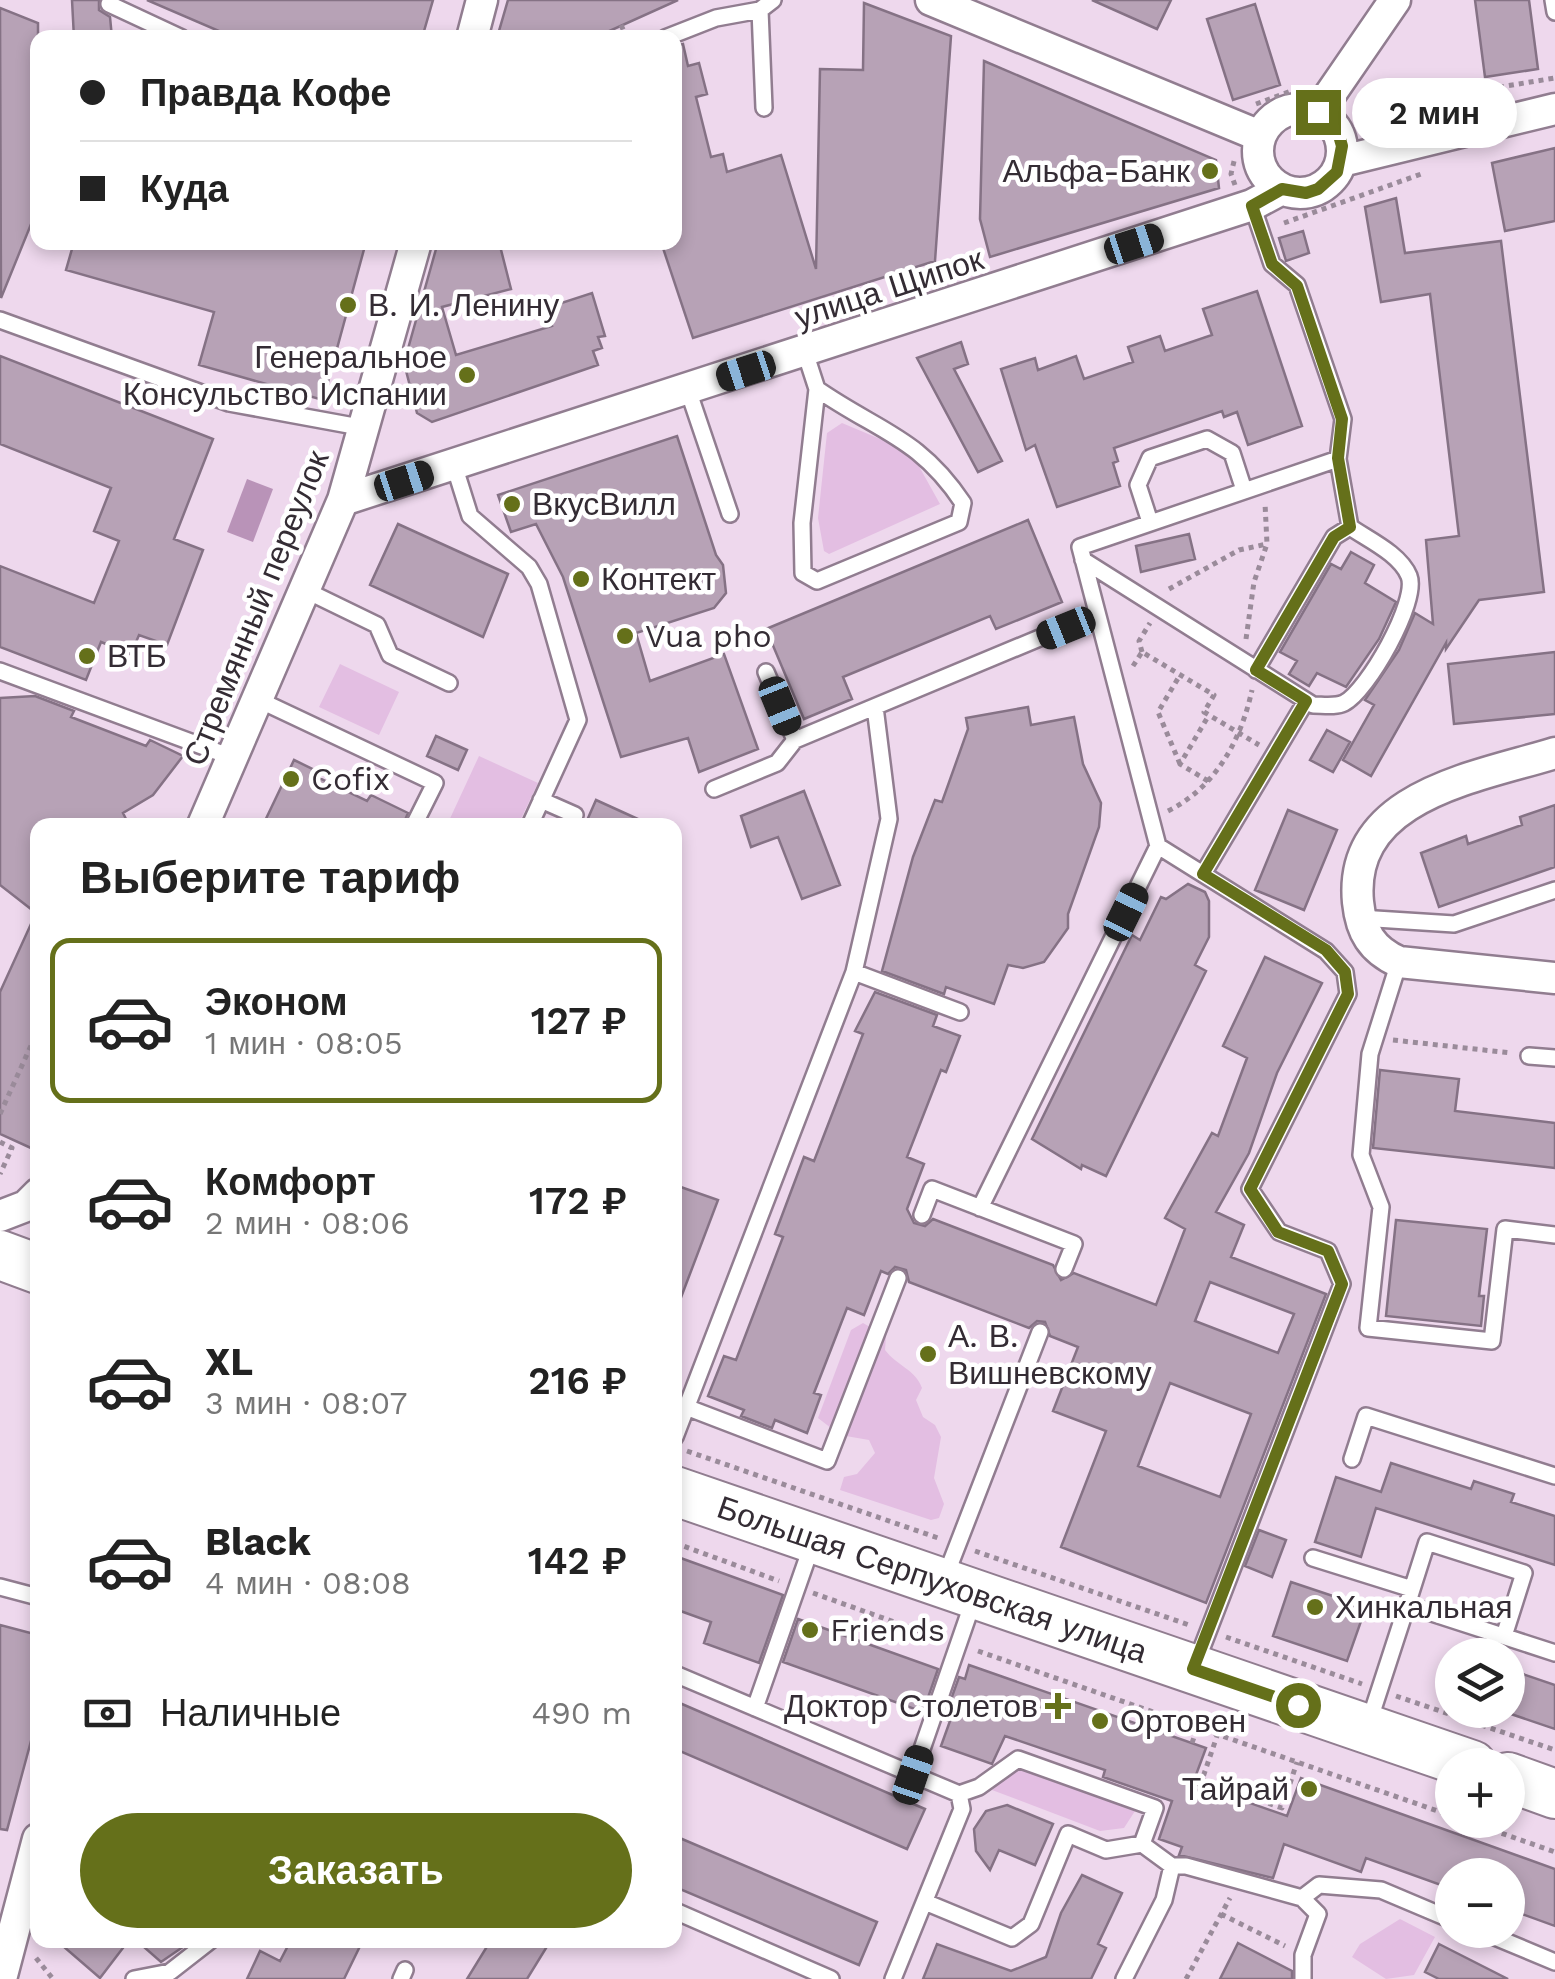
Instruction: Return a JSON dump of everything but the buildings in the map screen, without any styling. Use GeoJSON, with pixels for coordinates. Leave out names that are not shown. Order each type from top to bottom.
{"type":"FeatureCollection","features":[{"type":"Feature","properties":{"kind":"main road"},"geometry":{"type":"LineString","coordinates":[[0,1255],[30,1266]]}},
{"type":"Feature","properties":{"kind":"main road","name":"Большая Серпуховская улица"},"geometry":{"type":"LineString","coordinates":[[682,1493],[814,1539],[959,1574],[1200,1650],[1373,1710],[1441,1748]]}},
{"type":"Feature","properties":{"kind":"main road"},"geometry":{"type":"LineString","coordinates":[[1525,1783],[1555,1794]]}},
{"type":"Feature","properties":{"kind":"street"},"geometry":{"type":"LineString","coordinates":[[474,30],[482,0]]}},
{"type":"Feature","properties":{"kind":"street"},"geometry":{"type":"LineString","coordinates":[[931,0],[1248,142],[1258,148],[1264,172],[1282,189],[1306,193],[1318,189],[1329,182],[1342,161],[1338,132],[1318,112],[1290,109],[1278,114],[1248,142]]}},
{"type":"Feature","properties":{"kind":"street"},"geometry":{"type":"LineString","coordinates":[[1318,112],[1395,0]]}},
{"type":"Feature","properties":{"kind":"street"},"geometry":{"type":"LineString","coordinates":[[1342,161],[1555,109]]}},
{"type":"Feature","properties":{"kind":"street","name":"улица Щипок"},"geometry":{"type":"LineString","coordinates":[[343,500],[805,352],[1244,198],[1282,189]]}},
{"type":"Feature","properties":{"kind":"street","name":"Стремянный переулок"},"geometry":{"type":"LineString","coordinates":[[209,818],[343,500],[414,250]]}},
{"type":"Feature","properties":{"kind":"street"},"geometry":{"type":"LineString","coordinates":[[1555,753],[1438,790],[1387,818],[1362,863],[1357,891],[1368,940],[1382,955],[1399,962],[1555,978]]}},
{"type":"Feature","properties":{"kind":"street"},"geometry":{"type":"LineString","coordinates":[[0,1216],[30,1202]]}},
{"type":"Feature","properties":{"kind":"street"},"geometry":{"type":"LineString","coordinates":[[0,1979],[30,1868]]}},
{"type":"Feature","properties":{"kind":"lane"},"geometry":{"type":"LineString","coordinates":[[1553,0],[1555,12]]}},
{"type":"Feature","properties":{"kind":"lane"},"geometry":{"type":"LineString","coordinates":[[109,4],[165,30]]}},
{"type":"Feature","properties":{"kind":"lane"},"geometry":{"type":"LineString","coordinates":[[682,31],[766,5],[764,108]]}},
{"type":"Feature","properties":{"kind":"lane"},"geometry":{"type":"LineString","coordinates":[[1083,560],[1313,706],[1342,705],[1360,692],[1411,604],[1411,580],[1402,563],[1350,527],[1338,458],[1342,419],[1297,286],[1272,264],[1244,198]]}},
{"type":"Feature","properties":{"kind":"lane"},"geometry":{"type":"LineString","coordinates":[[0,320],[229,403],[364,428]]}},
{"type":"Feature","properties":{"kind":"lane"},"geometry":{"type":"LineString","coordinates":[[805,352],[818,389],[802,523],[804,572],[817,582],[959,522],[964,503],[939,467],[910,443],[818,389]]}},
{"type":"Feature","properties":{"kind":"lane"},"geometry":{"type":"LineString","coordinates":[[688,390],[730,514]]}},
{"type":"Feature","properties":{"kind":"lane"},"geometry":{"type":"LineString","coordinates":[[1150,522],[1138,484],[1150,458],[1207,439],[1232,453],[1244,490]]}},
{"type":"Feature","properties":{"kind":"lane"},"geometry":{"type":"LineString","coordinates":[[980,1208],[1158,846],[1080,547],[1338,458]]}},
{"type":"Feature","properties":{"kind":"lane"},"geometry":{"type":"LineString","coordinates":[[454,465],[470,516],[528,568],[540,584],[578,720],[533,818]]}},
{"type":"Feature","properties":{"kind":"lane"},"geometry":{"type":"LineString","coordinates":[[1256,670],[1334,537],[1350,527]]}},
{"type":"Feature","properties":{"kind":"lane"},"geometry":{"type":"LineString","coordinates":[[307,591],[378,625],[390,655],[449,683]]}},
{"type":"Feature","properties":{"kind":"lane"},"geometry":{"type":"LineString","coordinates":[[714,789],[778,762],[794,740],[1098,614]]}},
{"type":"Feature","properties":{"kind":"lane"},"geometry":{"type":"LineString","coordinates":[[0,671],[234,758]]}},
{"type":"Feature","properties":{"kind":"lane"},"geometry":{"type":"LineString","coordinates":[[766,672],[794,740]]}},
{"type":"Feature","properties":{"kind":"lane"},"geometry":{"type":"LineString","coordinates":[[260,700],[434,783],[417,818]]}},
{"type":"Feature","properties":{"kind":"lane"},"geometry":{"type":"LineString","coordinates":[[1203,874],[1306,701]]}},
{"type":"Feature","properties":{"kind":"lane"},"geometry":{"type":"LineString","coordinates":[[682,1418],[854,972],[889,818],[875,707]]}},
{"type":"Feature","properties":{"kind":"lane"},"geometry":{"type":"LineString","coordinates":[[541,800],[575,815]]}},
{"type":"Feature","properties":{"kind":"lane"},"geometry":{"type":"LineString","coordinates":[[1158,846],[1326,950],[1345,972],[1348,994],[1250,1189],[1278,1232],[1328,1251],[1342,1284],[1200,1650]]}},
{"type":"Feature","properties":{"kind":"lane"},"geometry":{"type":"LineString","coordinates":[[1360,918],[1454,924],[1555,890]]}},
{"type":"Feature","properties":{"kind":"lane"},"geometry":{"type":"LineString","coordinates":[[1399,962],[1370,1054],[1361,1155],[1381,1207],[1368,1328],[1492,1341],[1504,1230],[1555,1235]]}},
{"type":"Feature","properties":{"kind":"lane"},"geometry":{"type":"LineString","coordinates":[[854,972],[960,1012]]}},
{"type":"Feature","properties":{"kind":"lane"},"geometry":{"type":"LineString","coordinates":[[1529,1056],[1555,1058]]}},
{"type":"Feature","properties":{"kind":"lane"},"geometry":{"type":"LineString","coordinates":[[922,1215],[932,1190],[1074,1244],[1064,1270]]}},
{"type":"Feature","properties":{"kind":"lane"},"geometry":{"type":"LineString","coordinates":[[686,1407],[826,1461],[898,1278]]}},
{"type":"Feature","properties":{"kind":"lane"},"geometry":{"type":"LineString","coordinates":[[913,1775],[958,1645],[959,1574],[1040,1332]]}},
{"type":"Feature","properties":{"kind":"lane"},"geometry":{"type":"LineString","coordinates":[[1352,1459],[1366,1416],[1555,1476]]}},
{"type":"Feature","properties":{"kind":"lane"},"geometry":{"type":"LineString","coordinates":[[755,1708],[814,1539]]}},
{"type":"Feature","properties":{"kind":"lane"},"geometry":{"type":"LineString","coordinates":[[1373,1710],[1427,1542],[1524,1573],[1504,1636]]}},
{"type":"Feature","properties":{"kind":"lane"},"geometry":{"type":"LineString","coordinates":[[1314,1558],[1412,1589]]}},
{"type":"Feature","properties":{"kind":"lane"},"geometry":{"type":"LineString","coordinates":[[0,1587],[30,1595]]}},
{"type":"Feature","properties":{"kind":"lane"},"geometry":{"type":"LineString","coordinates":[[1407,1605],[1555,1653]]}},
{"type":"Feature","properties":{"kind":"lane"},"geometry":{"type":"LineString","coordinates":[[682,1677],[959,1794],[980,1787],[1006,1764],[1031,1761],[1156,1808],[1142,1844]]}},
{"type":"Feature","properties":{"kind":"lane"},"geometry":{"type":"LineString","coordinates":[[893,1979],[962,1809],[959,1794]]}},
{"type":"Feature","properties":{"kind":"lane"},"geometry":{"type":"LineString","coordinates":[[925,1902],[1012,1938],[1030,1924],[1068,1834],[1106,1850],[1142,1844],[1172,1866],[1186,1866],[1302,1898],[1318,1914],[1302,1955],[1303,1979]]}},
{"type":"Feature","properties":{"kind":"lane"},"geometry":{"type":"LineString","coordinates":[[1124,1979],[1164,1900],[1172,1866]]}},
{"type":"Feature","properties":{"kind":"lane"},"geometry":{"type":"LineString","coordinates":[[1302,1898],[1320,1886],[1381,1890],[1435,1913]]}},
{"type":"Feature","properties":{"kind":"lane"},"geometry":{"type":"LineString","coordinates":[[682,1914],[831,1979]]}},
{"type":"Feature","properties":{"kind":"lane"},"geometry":{"type":"LineString","coordinates":[[134,1979],[170,1972],[201,1948]]}},
{"type":"Feature","properties":{"kind":"lane"},"geometry":{"type":"LineString","coordinates":[[1519,1948],[1555,1964],[1548,1979]]}},
{"type":"Feature","properties":{"kind":"path"},"geometry":{"type":"LineString","coordinates":[[621,25],[623,30]]}},
{"type":"Feature","properties":{"kind":"path"},"geometry":{"type":"LineString","coordinates":[[1421,110],[1488,89],[1555,78]]}},
{"type":"Feature","properties":{"kind":"path"},"geometry":{"type":"LineString","coordinates":[[1244,198],[1231,174],[1248,142]]}},
{"type":"Feature","properties":{"kind":"path"},"geometry":{"type":"LineString","coordinates":[[1266,544],[1212,564],[1155,605],[1139,641],[1142,652],[1214,695],[1204,712],[1274,754]]}},
{"type":"Feature","properties":{"kind":"path"},"geometry":{"type":"LineString","coordinates":[[1117,691],[1142,652]]}},
{"type":"Feature","properties":{"kind":"path"},"geometry":{"type":"LineString","coordinates":[[1180,675],[1158,712],[1180,764],[1208,781]]}},
{"type":"Feature","properties":{"kind":"path"},"geometry":{"type":"LineString","coordinates":[[1180,764],[1209,715]]}},
{"type":"Feature","properties":{"kind":"path"},"geometry":{"type":"LineString","coordinates":[[1375,1038],[1529,1056]]}},
{"type":"Feature","properties":{"kind":"path"},"geometry":{"type":"LineString","coordinates":[[0,1114],[30,1048]]}},
{"type":"Feature","properties":{"kind":"path"},"geometry":{"type":"LineString","coordinates":[[0,1142],[12,1148],[0,1174]]}},
{"type":"Feature","properties":{"kind":"path"},"geometry":{"type":"LineString","coordinates":[[682,1449],[959,1574],[1200,1650],[1373,1710],[1555,1750]]}},
{"type":"Feature","properties":{"kind":"path"},"geometry":{"type":"LineString","coordinates":[[682,1546],[1435,1810]]}},
{"type":"Feature","properties":{"kind":"path"},"geometry":{"type":"LineString","coordinates":[[1098,1692],[1103,1680]]}},
{"type":"Feature","properties":{"kind":"path"},"geometry":{"type":"LineString","coordinates":[[1192,1743],[1198,1726]]}},
{"type":"Feature","properties":{"kind":"path"},"geometry":{"type":"LineString","coordinates":[[1218,1733],[1202,1780],[1282,1808],[1298,1761]]}},
{"type":"Feature","properties":{"kind":"path"},"geometry":{"type":"LineString","coordinates":[[1515,1838],[1555,1852]]}},
{"type":"Feature","properties":{"kind":"path"},"geometry":{"type":"LineString","coordinates":[[1186,1979],[1238,1882]]}},
{"type":"Feature","properties":{"kind":"path"},"geometry":{"type":"LineString","coordinates":[[1221,1914],[1302,1955]]}},
{"type":"Feature","properties":{"kind":"path"},"geometry":{"type":"LineString","coordinates":[[28,1948],[53,1979]]}},
{"type":"Feature","properties":{"kind":"path"},"geometry":{"type":"LineString","coordinates":[[40,1979],[46,1972]]}},
{"type":"Feature","properties":{"kind":"shaded area"},"geometry":{"type":"Polygon","coordinates":[[[842,423],[911,452],[940,504],[829,554],[824,551],[818,518],[827,433],[842,423]]]}},
{"type":"Feature","properties":{"kind":"shaded area"},"geometry":{"type":"Polygon","coordinates":[[[247,479],[273,489],[253,542],[227,532],[247,479]]]}},
{"type":"Feature","properties":{"kind":"shaded area"},"geometry":{"type":"Polygon","coordinates":[[[340,664],[399,692],[379,735],[319,707],[340,664]]]}},
{"type":"Feature","properties":{"kind":"shaded area"},"geometry":{"type":"Polygon","coordinates":[[[479,756],[538,783],[521,818],[450,818],[479,756]]]}},
{"type":"Feature","properties":{"kind":"shaded area"},"geometry":{"type":"Polygon","coordinates":[[[863,1323],[886,1336],[885,1350],[915,1376],[922,1388],[916,1400],[923,1417],[935,1425],[941,1437],[934,1478],[944,1504],[939,1518],[931,1520],[840,1490],[844,1477],[857,1474],[875,1453],[869,1440],[840,1435],[818,1418],[851,1330],[863,1323]]]}},
{"type":"Feature","properties":{"kind":"shaded area"},"geometry":{"type":"Polygon","coordinates":[[[1014,1770],[1027,1770],[1135,1811],[1124,1828],[1100,1831],[992,1790],[1014,1770]]]}},
{"type":"Feature","properties":{"kind":"shaded area"},"geometry":{"type":"Polygon","coordinates":[[[1400,1919],[1435,1937],[1414,1975],[1386,1979],[1352,1957],[1360,1944],[1400,1919]]]}},
{"type":"Feature","properties":{"kind":"place","name":"Альфа-Банк"},"geometry":{"type":"Point","coordinates":[1210,171]}},
{"type":"Feature","properties":{"kind":"place","name":"В. И. Ленину"},"geometry":{"type":"Point","coordinates":[348,305]}},
{"type":"Feature","properties":{"kind":"place","name":"Генеральное Консульство Испании"},"geometry":{"type":"Point","coordinates":[467,375]}},
{"type":"Feature","properties":{"kind":"place","name":"ВкусВилл"},"geometry":{"type":"Point","coordinates":[512,504]}},
{"type":"Feature","properties":{"kind":"place","name":"Контект"},"geometry":{"type":"Point","coordinates":[581,579]}},
{"type":"Feature","properties":{"kind":"place","name":"Vua pho"},"geometry":{"type":"Point","coordinates":[625,636]}},
{"type":"Feature","properties":{"kind":"place","name":"ВТБ"},"geometry":{"type":"Point","coordinates":[87,656]}},
{"type":"Feature","properties":{"kind":"place","name":"Cofix"},"geometry":{"type":"Point","coordinates":[291,779]}},
{"type":"Feature","properties":{"kind":"place","name":"А. В. Вишневскому"},"geometry":{"type":"Point","coordinates":[928,1354]}},
{"type":"Feature","properties":{"kind":"place","name":"Хинкальная"},"geometry":{"type":"Point","coordinates":[1315,1607]}},
{"type":"Feature","properties":{"kind":"place","name":"Friends"},"geometry":{"type":"Point","coordinates":[810,1630]}},
{"type":"Feature","properties":{"kind":"place","name":"Доктор Столетов"},"geometry":{"type":"Point","coordinates":[1058,1706]}},
{"type":"Feature","properties":{"kind":"place","name":"Ортовен"},"geometry":{"type":"Point","coordinates":[1100,1721]}},
{"type":"Feature","properties":{"kind":"place","name":"Тайрай"},"geometry":{"type":"Point","coordinates":[1309,1789]}},
{"type":"Feature","properties":{"kind":"route"},"geometry":{"type":"LineString","coordinates":[[1298,1705],[1193,1669],[1342,1284],[1328,1251],[1278,1232],[1250,1189],[1348,994],[1345,972],[1326,950],[1203,874],[1306,701],[1256,670],[1334,537],[1350,527],[1338,458],[1342,419],[1297,286],[1272,264],[1252,206],[1282,189],[1306,193],[1318,189],[1337,172],[1342,161],[1338,132],[1318,112]]}}]}
